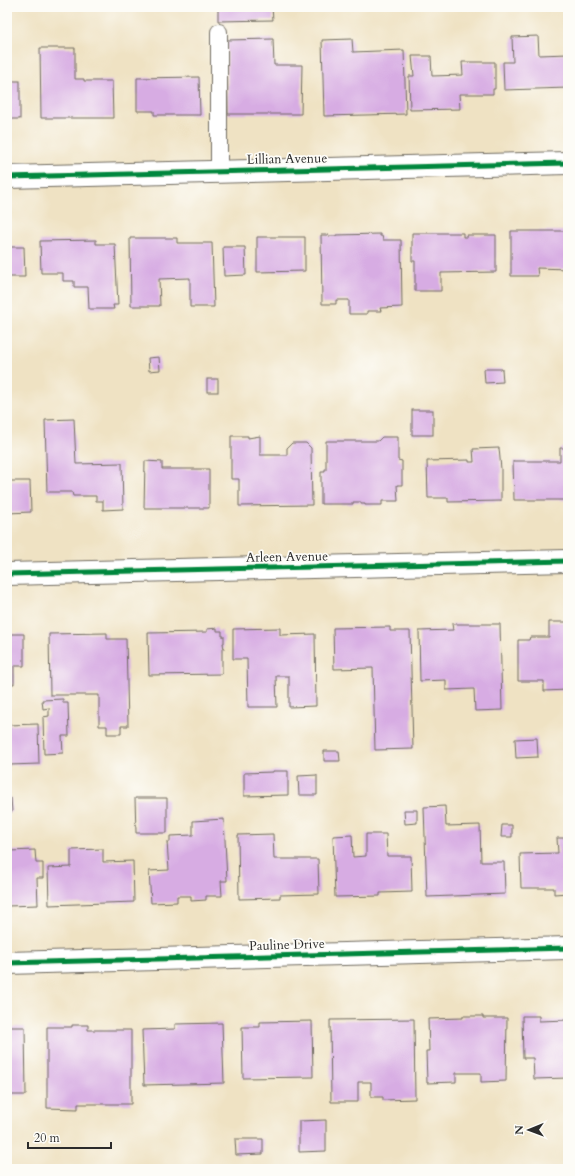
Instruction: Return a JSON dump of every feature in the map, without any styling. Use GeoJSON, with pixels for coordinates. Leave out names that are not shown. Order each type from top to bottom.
{"type":"FeatureCollection","features":[{"type":"Feature","properties":{"kind":"street","name":"Lillian Avenue"},"geometry":{"type":"LineString","coordinates":[[7,177],[568,163]]}},
{"type":"Feature","properties":{"kind":"street","name":"Arleen Avenue"},"geometry":{"type":"LineString","coordinates":[[7,574],[568,561]]}},
{"type":"Feature","properties":{"kind":"street","name":"Pauline Drive"},"geometry":{"type":"LineString","coordinates":[[7,963],[568,948]]}},
{"type":"Feature","properties":{"kind":"lane"},"geometry":{"type":"LineString","coordinates":[[219,32],[220,172]]}},
{"type":"Feature","properties":{"kind":"building"},"geometry":{"type":"Polygon","coordinates":[[[218,7],[272,7],[273,20],[218,21],[218,7]]]}},
{"type":"Feature","properties":{"kind":"building"},"geometry":{"type":"Polygon","coordinates":[[[538,36],[539,55],[568,54],[568,88],[504,90],[503,62],[513,62],[512,37],[538,36]]]}},
{"type":"Feature","properties":{"kind":"building"},"geometry":{"type":"Polygon","coordinates":[[[273,39],[274,65],[302,65],[301,114],[228,114],[227,40],[273,39]]]}},
{"type":"Feature","properties":{"kind":"building"},"geometry":{"type":"Polygon","coordinates":[[[352,39],[353,52],[404,50],[406,114],[324,116],[322,40],[352,39]]]}},
{"type":"Feature","properties":{"kind":"building"},"geometry":{"type":"Polygon","coordinates":[[[40,48],[75,48],[75,79],[84,79],[84,81],[112,81],[113,118],[41,118],[40,48]]]}},
{"type":"Feature","properties":{"kind":"building"},"geometry":{"type":"Polygon","coordinates":[[[412,56],[431,56],[432,76],[463,75],[462,62],[495,62],[495,89],[493,89],[493,94],[459,94],[460,109],[410,110],[409,76],[414,76],[412,56]]]}},
{"type":"Feature","properties":{"kind":"building"},"geometry":{"type":"Polygon","coordinates":[[[199,77],[200,115],[154,115],[154,111],[137,111],[137,78],[199,77]]]}},
{"type":"Feature","properties":{"kind":"building"},"geometry":{"type":"Polygon","coordinates":[[[7,81],[20,81],[20,119],[7,119],[7,81]]]}},
{"type":"Feature","properties":{"kind":"building"},"geometry":{"type":"Polygon","coordinates":[[[511,231],[568,231],[568,269],[537,268],[538,276],[511,276],[511,231]]]}},
{"type":"Feature","properties":{"kind":"building"},"geometry":{"type":"Polygon","coordinates":[[[412,233],[463,233],[463,237],[467,237],[467,235],[496,235],[496,272],[441,273],[441,291],[415,291],[415,261],[412,261],[412,233]]]}},
{"type":"Feature","properties":{"kind":"building"},"geometry":{"type":"Polygon","coordinates":[[[380,234],[383,240],[401,240],[402,307],[380,308],[381,311],[367,311],[367,314],[349,314],[349,300],[336,300],[336,304],[322,304],[321,235],[336,236],[380,234]]]}},
{"type":"Feature","properties":{"kind":"building"},"geometry":{"type":"Polygon","coordinates":[[[257,237],[305,237],[305,271],[257,272],[257,237]]]}},
{"type":"Feature","properties":{"kind":"building"},"geometry":{"type":"Polygon","coordinates":[[[130,238],[177,238],[177,243],[212,243],[214,307],[190,307],[190,278],[159,279],[160,306],[131,306],[130,238]]]}},
{"type":"Feature","properties":{"kind":"building"},"geometry":{"type":"Polygon","coordinates":[[[96,240],[96,244],[115,244],[118,305],[113,305],[114,309],[89,309],[88,287],[74,287],[74,281],[63,281],[63,273],[41,273],[40,241],[96,240]]]}},
{"type":"Feature","properties":{"kind":"building"},"geometry":{"type":"Polygon","coordinates":[[[7,247],[24,247],[25,277],[7,277],[7,247]]]}},
{"type":"Feature","properties":{"kind":"building"},"geometry":{"type":"Polygon","coordinates":[[[223,247],[245,247],[246,275],[224,276],[223,247]]]}},
{"type":"Feature","properties":{"kind":"building"},"geometry":{"type":"Polygon","coordinates":[[[159,357],[160,370],[149,371],[148,358],[159,357]]]}},
{"type":"Feature","properties":{"kind":"building"},"geometry":{"type":"Polygon","coordinates":[[[484,369],[502,369],[503,382],[485,383],[484,369]]]}},
{"type":"Feature","properties":{"kind":"building"},"geometry":{"type":"Polygon","coordinates":[[[207,379],[218,379],[218,392],[207,392],[207,379]]]}},
{"type":"Feature","properties":{"kind":"building"},"geometry":{"type":"Polygon","coordinates":[[[412,410],[433,410],[433,435],[412,435],[412,410]]]}},
{"type":"Feature","properties":{"kind":"building"},"geometry":{"type":"Polygon","coordinates":[[[74,419],[76,464],[122,463],[123,509],[103,510],[103,501],[96,501],[96,496],[73,496],[72,492],[47,492],[45,420],[74,419]]]}},
{"type":"Feature","properties":{"kind":"building"},"geometry":{"type":"Polygon","coordinates":[[[231,436],[248,436],[248,438],[260,436],[260,455],[287,455],[287,448],[292,443],[306,443],[311,448],[312,505],[239,506],[239,479],[231,479],[231,436]]]}},
{"type":"Feature","properties":{"kind":"building"},"geometry":{"type":"Polygon","coordinates":[[[382,437],[398,437],[398,460],[402,461],[402,485],[397,485],[398,501],[382,501],[382,505],[365,505],[361,504],[361,502],[353,502],[353,504],[321,504],[321,472],[326,470],[326,441],[378,441],[382,437]]]}},
{"type":"Feature","properties":{"kind":"building"},"geometry":{"type":"Polygon","coordinates":[[[499,448],[501,469],[501,501],[448,502],[448,498],[428,498],[427,461],[469,460],[469,462],[474,462],[473,449],[499,448]]]}},
{"type":"Feature","properties":{"kind":"building"},"geometry":{"type":"Polygon","coordinates":[[[560,448],[568,448],[568,500],[514,500],[513,461],[560,461],[560,448]]]}},
{"type":"Feature","properties":{"kind":"building"},"geometry":{"type":"Polygon","coordinates":[[[145,461],[162,462],[162,469],[209,469],[209,508],[144,508],[145,461]]]}},
{"type":"Feature","properties":{"kind":"building"},"geometry":{"type":"Polygon","coordinates":[[[7,481],[30,481],[31,512],[7,513],[7,481]]]}},
{"type":"Feature","properties":{"kind":"building"},"geometry":{"type":"Polygon","coordinates":[[[549,622],[568,622],[568,690],[544,691],[544,681],[518,681],[518,640],[529,640],[530,637],[549,637],[549,622]]]}},
{"type":"Feature","properties":{"kind":"building"},"geometry":{"type":"Polygon","coordinates":[[[452,624],[500,624],[502,710],[475,711],[474,689],[446,690],[446,680],[420,681],[419,631],[453,630],[452,624]]]}},
{"type":"Feature","properties":{"kind":"building"},"geometry":{"type":"Polygon","coordinates":[[[390,627],[390,631],[410,631],[413,749],[375,750],[373,668],[334,669],[333,628],[390,627]]]}},
{"type":"Feature","properties":{"kind":"building"},"geometry":{"type":"Polygon","coordinates":[[[217,628],[217,631],[222,631],[222,636],[224,636],[224,649],[222,649],[222,674],[149,675],[148,633],[207,632],[207,629],[217,628]]]}},
{"type":"Feature","properties":{"kind":"building"},"geometry":{"type":"Polygon","coordinates":[[[280,628],[280,635],[315,634],[316,706],[289,707],[289,676],[276,676],[277,707],[248,707],[247,659],[233,659],[233,629],[280,628]]]}},
{"type":"Feature","properties":{"kind":"building"},"geometry":{"type":"Polygon","coordinates":[[[107,633],[107,639],[126,639],[128,726],[121,726],[121,734],[107,734],[107,726],[99,726],[99,695],[50,695],[49,634],[107,633]]]}},
{"type":"Feature","properties":{"kind":"building"},"geometry":{"type":"Polygon","coordinates":[[[7,634],[24,634],[24,666],[14,666],[14,684],[7,684],[7,634]]]}},
{"type":"Feature","properties":{"kind":"building"},"geometry":{"type":"Polygon","coordinates":[[[63,699],[63,703],[68,703],[69,736],[62,736],[63,753],[44,754],[43,717],[49,716],[49,708],[43,709],[42,700],[63,699]]]}},
{"type":"Feature","properties":{"kind":"building"},"geometry":{"type":"Polygon","coordinates":[[[38,724],[39,764],[9,765],[8,725],[38,724]]]}},
{"type":"Feature","properties":{"kind":"building"},"geometry":{"type":"Polygon","coordinates":[[[537,738],[538,757],[516,758],[515,739],[537,738]]]}},
{"type":"Feature","properties":{"kind":"building"},"geometry":{"type":"Polygon","coordinates":[[[324,751],[339,751],[340,761],[324,761],[324,751]]]}},
{"type":"Feature","properties":{"kind":"building"},"geometry":{"type":"Polygon","coordinates":[[[288,771],[288,795],[244,796],[244,773],[288,771]]]}},
{"type":"Feature","properties":{"kind":"building"},"geometry":{"type":"Polygon","coordinates":[[[317,775],[317,795],[299,795],[298,776],[317,775]]]}},
{"type":"Feature","properties":{"kind":"building"},"geometry":{"type":"Polygon","coordinates":[[[11,798],[12,812],[7,812],[7,799],[11,798]]]}},
{"type":"Feature","properties":{"kind":"building"},"geometry":{"type":"Polygon","coordinates":[[[135,798],[167,798],[167,833],[136,833],[135,798]]]}},
{"type":"Feature","properties":{"kind":"building"},"geometry":{"type":"Polygon","coordinates":[[[445,806],[446,826],[480,825],[481,862],[504,862],[505,894],[427,897],[424,807],[445,806]]]}},
{"type":"Feature","properties":{"kind":"building"},"geometry":{"type":"Polygon","coordinates":[[[404,810],[417,810],[417,823],[405,824],[404,810]]]}},
{"type":"Feature","properties":{"kind":"building"},"geometry":{"type":"Polygon","coordinates":[[[224,819],[227,881],[221,881],[222,896],[206,896],[206,900],[191,901],[191,896],[177,896],[177,902],[151,903],[149,871],[169,870],[167,842],[170,842],[170,836],[193,835],[193,821],[224,819]]]}},
{"type":"Feature","properties":{"kind":"building"},"geometry":{"type":"Polygon","coordinates":[[[502,825],[512,825],[512,837],[501,837],[502,825]]]}},
{"type":"Feature","properties":{"kind":"building"},"geometry":{"type":"Polygon","coordinates":[[[273,834],[274,859],[318,859],[319,894],[280,895],[280,898],[239,899],[238,835],[273,834]]]}},
{"type":"Feature","properties":{"kind":"building"},"geometry":{"type":"Polygon","coordinates":[[[366,834],[386,834],[387,856],[411,856],[412,892],[380,893],[380,896],[335,897],[333,836],[352,835],[353,857],[366,856],[366,834]]]}},
{"type":"Feature","properties":{"kind":"building"},"geometry":{"type":"Polygon","coordinates":[[[557,838],[568,838],[568,893],[554,894],[554,888],[521,888],[520,854],[558,853],[557,838]]]}},
{"type":"Feature","properties":{"kind":"building"},"geometry":{"type":"Polygon","coordinates":[[[103,849],[103,862],[133,861],[134,902],[49,905],[48,868],[71,867],[71,850],[103,849]]]}},
{"type":"Feature","properties":{"kind":"building"},"geometry":{"type":"Polygon","coordinates":[[[35,850],[36,863],[43,863],[43,878],[37,878],[38,905],[7,906],[7,864],[9,864],[9,851],[35,850]]]}},
{"type":"Feature","properties":{"kind":"building"},"geometry":{"type":"Polygon","coordinates":[[[463,1016],[507,1018],[506,1081],[481,1082],[481,1073],[456,1073],[456,1082],[427,1083],[426,1051],[429,1051],[428,1019],[463,1018],[463,1016]]]}},
{"type":"Feature","properties":{"kind":"building"},"geometry":{"type":"Polygon","coordinates":[[[522,1016],[539,1016],[539,1021],[568,1020],[568,1078],[534,1079],[533,1058],[523,1058],[522,1016]]]}},
{"type":"Feature","properties":{"kind":"building"},"geometry":{"type":"Polygon","coordinates":[[[414,1019],[415,1099],[383,1100],[383,1097],[371,1097],[371,1082],[358,1082],[358,1102],[331,1102],[330,1020],[414,1019]]]}},
{"type":"Feature","properties":{"kind":"building"},"geometry":{"type":"Polygon","coordinates":[[[312,1021],[313,1077],[243,1078],[242,1027],[260,1027],[260,1022],[312,1021]]]}},
{"type":"Feature","properties":{"kind":"building"},"geometry":{"type":"Polygon","coordinates":[[[222,1023],[224,1083],[144,1085],[142,1030],[175,1029],[175,1024],[222,1023]]]}},
{"type":"Feature","properties":{"kind":"building"},"geometry":{"type":"Polygon","coordinates":[[[72,1025],[88,1025],[88,1030],[131,1030],[131,1104],[78,1104],[78,1109],[47,1108],[47,1027],[72,1027],[72,1025]]]}},
{"type":"Feature","properties":{"kind":"building"},"geometry":{"type":"Polygon","coordinates":[[[7,1027],[25,1027],[26,1095],[7,1095],[7,1027]]]}},
{"type":"Feature","properties":{"kind":"building"},"geometry":{"type":"Polygon","coordinates":[[[326,1120],[326,1151],[299,1152],[299,1121],[326,1120]]]}},
{"type":"Feature","properties":{"kind":"building"},"geometry":{"type":"Polygon","coordinates":[[[235,1139],[263,1139],[263,1154],[236,1155],[235,1139]]]}},
{"type":"Feature","properties":{"kind":"cycle path"},"geometry":{"type":"LineString","coordinates":[[7,177],[568,163]]}},
{"type":"Feature","properties":{"kind":"cycle path"},"geometry":{"type":"LineString","coordinates":[[7,574],[568,561]]}},
{"type":"Feature","properties":{"kind":"cycle path"},"geometry":{"type":"LineString","coordinates":[[7,963],[568,948]]}}]}
